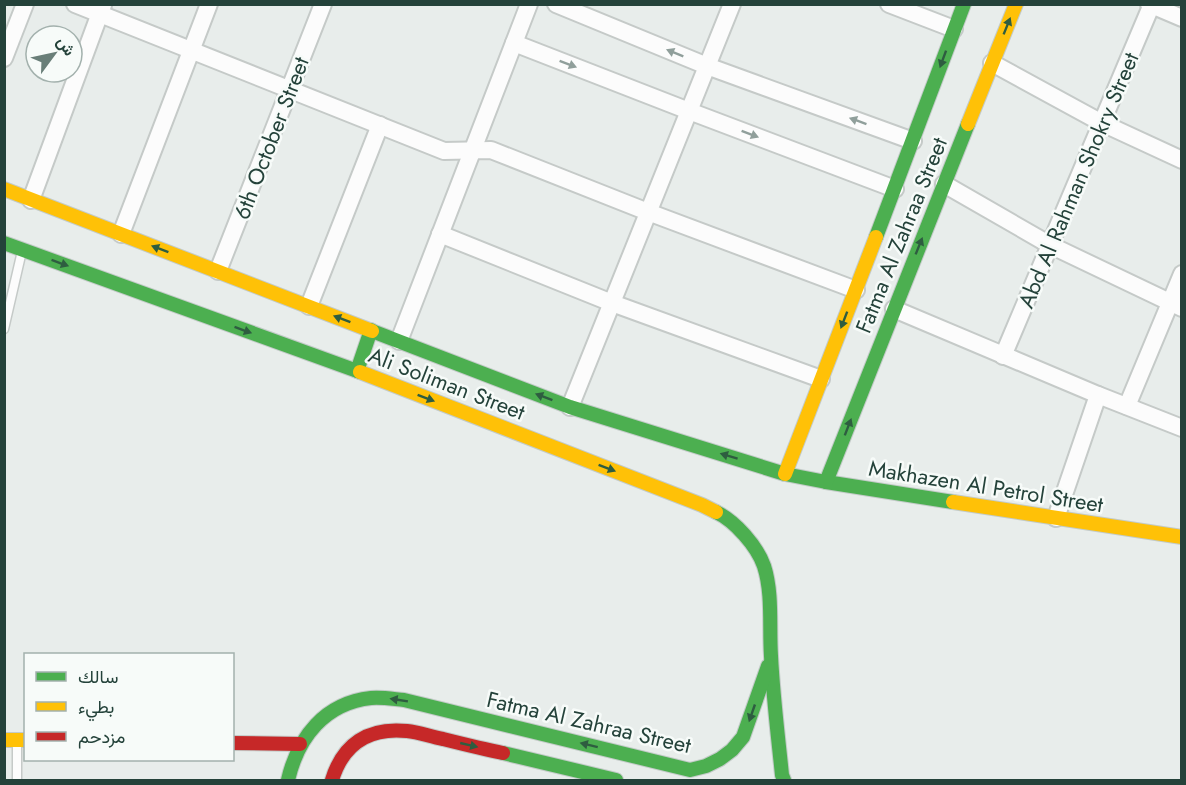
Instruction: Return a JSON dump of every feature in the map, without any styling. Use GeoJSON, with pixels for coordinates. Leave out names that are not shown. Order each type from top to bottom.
{"type":"FeatureCollection","features":[{"type":"Feature","properties":{"kind":"street"},"geometry":{"type":"LineString","coordinates":[[4,58],[25,4]]}},
{"type":"Feature","properties":{"kind":"street"},"geometry":{"type":"LineString","coordinates":[[75,4],[102,9],[192,50],[444,151],[491,150],[856,290]]}},
{"type":"Feature","properties":{"kind":"street"},"geometry":{"type":"LineString","coordinates":[[121,234],[209,4]]}},
{"type":"Feature","properties":{"kind":"street","name":"6th October Street"},"geometry":{"type":"LineString","coordinates":[[218,271],[323,4]]}},
{"type":"Feature","properties":{"kind":"street"},"geometry":{"type":"LineString","coordinates":[[399,341],[529,4]]}},
{"type":"Feature","properties":{"kind":"street"},"geometry":{"type":"LineString","coordinates":[[556,4],[707,66],[913,141]]}},
{"type":"Feature","properties":{"kind":"street"},"geometry":{"type":"LineString","coordinates":[[570,407],[732,4]]}},
{"type":"Feature","properties":{"kind":"street"},"geometry":{"type":"LineString","coordinates":[[889,4],[954,29]]}},
{"type":"Feature","properties":{"kind":"street","name":"Fatma Al Zahraa Street"},"geometry":{"type":"LineString","coordinates":[[785,474],[964,4]]}},
{"type":"Feature","properties":{"kind":"street","name":"Fatma Al Zahraa Street"},"geometry":{"type":"LineString","coordinates":[[826,482],[1016,4]]}},
{"type":"Feature","properties":{"kind":"street"},"geometry":{"type":"LineString","coordinates":[[1151,5],[1182,18]]}},
{"type":"Feature","properties":{"kind":"street","name":"Abd Al Rahman Shokry Street"},"geometry":{"type":"LineString","coordinates":[[1003,356],[1151,5]]}},
{"type":"Feature","properties":{"kind":"street"},"geometry":{"type":"LineString","coordinates":[[31,200],[102,9]]}},
{"type":"Feature","properties":{"kind":"street"},"geometry":{"type":"LineString","coordinates":[[514,42],[895,189]]}},
{"type":"Feature","properties":{"kind":"street"},"geometry":{"type":"LineString","coordinates":[[992,63],[1102,123],[1182,160]]}},
{"type":"Feature","properties":{"kind":"street"},"geometry":{"type":"LineString","coordinates":[[309,306],[380,125]]}},
{"type":"Feature","properties":{"kind":"street"},"geometry":{"type":"LineString","coordinates":[[944,184],[1050,245],[1176,305]]}},
{"type":"Feature","properties":{"kind":"street","name":"Makhazen Al Petrol Street"},"geometry":{"type":"LineString","coordinates":[[4,189],[570,407],[785,474],[1182,537]]}},
{"type":"Feature","properties":{"kind":"street"},"geometry":{"type":"LineString","coordinates":[[440,234],[612,303],[821,380]]}},
{"type":"Feature","properties":{"kind":"street","name":"Ali Soliman Street"},"geometry":{"type":"LineString","coordinates":[[4,243],[357,371],[721,514],[746,536],[763,563],[769,584],[771,658]]}},
{"type":"Feature","properties":{"kind":"street"},"geometry":{"type":"LineString","coordinates":[[1127,406],[1176,305],[1182,274]]}},
{"type":"Feature","properties":{"kind":"street"},"geometry":{"type":"LineString","coordinates":[[894,309],[1003,356],[1182,428]]}},
{"type":"Feature","properties":{"kind":"street"},"geometry":{"type":"LineString","coordinates":[[357,371],[371,330]]}},
{"type":"Feature","properties":{"kind":"street"},"geometry":{"type":"LineString","coordinates":[[1056,518],[1098,394]]}},
{"type":"Feature","properties":{"kind":"street"},"geometry":{"type":"LineString","coordinates":[[771,658],[784,780]]}},
{"type":"Feature","properties":{"kind":"street","name":"Fatma Al Zahraa Street"},"geometry":{"type":"LineString","coordinates":[[288,780],[290,767],[300,744],[312,728],[327,715],[344,705],[364,699],[384,698],[404,700],[690,770],[704,768],[727,756],[743,737],[771,658]]}},
{"type":"Feature","properties":{"kind":"street"},"geometry":{"type":"LineString","coordinates":[[332,780],[338,763],[348,749],[360,739],[375,732],[391,729],[616,780]]}},
{"type":"Feature","properties":{"kind":"street"},"geometry":{"type":"LineString","coordinates":[[234,743],[300,744]]}},
{"type":"Feature","properties":{"kind":"lane"},"geometry":{"type":"LineString","coordinates":[[4,329],[8,297],[22,250]]}},
{"type":"Feature","properties":{"kind":"lane"},"geometry":{"type":"LineString","coordinates":[[16,740],[17,780]]}},
{"type":"Feature","properties":{"kind":"traffic: fast"},"geometry":{"type":"LineString","coordinates":[[876,237],[964,4]]}},
{"type":"Feature","properties":{"kind":"traffic: fast"},"geometry":{"type":"LineString","coordinates":[[826,482],[968,124]]}},
{"type":"Feature","properties":{"kind":"traffic: fast"},"geometry":{"type":"LineString","coordinates":[[4,243],[360,372]]}},
{"type":"Feature","properties":{"kind":"traffic: fast"},"geometry":{"type":"LineString","coordinates":[[357,371],[371,330]]}},
{"type":"Feature","properties":{"kind":"traffic: fast"},"geometry":{"type":"LineString","coordinates":[[372,331],[570,407],[785,474],[953,502]]}},
{"type":"Feature","properties":{"kind":"traffic: fast"},"geometry":{"type":"LineString","coordinates":[[716,512],[731,521],[751,542],[761,558],[767,577],[773,686],[784,780]]}},
{"type":"Feature","properties":{"kind":"traffic: fast"},"geometry":{"type":"LineString","coordinates":[[288,780],[299,750],[316,725],[340,707],[355,701],[375,698],[404,700],[690,770],[720,759],[743,737],[768,666]]}},
{"type":"Feature","properties":{"kind":"traffic: fast"},"geometry":{"type":"LineString","coordinates":[[503,753],[616,780]]}},
{"type":"Feature","properties":{"kind":"traffic: slow"},"geometry":{"type":"LineString","coordinates":[[968,124],[1016,4]]}},
{"type":"Feature","properties":{"kind":"traffic: slow"},"geometry":{"type":"LineString","coordinates":[[4,189],[372,331]]}},
{"type":"Feature","properties":{"kind":"traffic: slow"},"geometry":{"type":"LineString","coordinates":[[785,474],[876,237]]}},
{"type":"Feature","properties":{"kind":"traffic: slow"},"geometry":{"type":"LineString","coordinates":[[360,372],[716,512]]}},
{"type":"Feature","properties":{"kind":"traffic: slow"},"geometry":{"type":"LineString","coordinates":[[953,502],[1182,537]]}},
{"type":"Feature","properties":{"kind":"traffic: slow"},"geometry":{"type":"LineString","coordinates":[[4,740],[24,740]]}},
{"type":"Feature","properties":{"kind":"traffic: jam"},"geometry":{"type":"LineString","coordinates":[[332,780],[337,767],[350,748],[359,740],[380,732],[393,730],[412,732],[503,753]]}},
{"type":"Feature","properties":{"kind":"traffic: jam"},"geometry":{"type":"LineString","coordinates":[[234,743],[300,744]]}}]}
